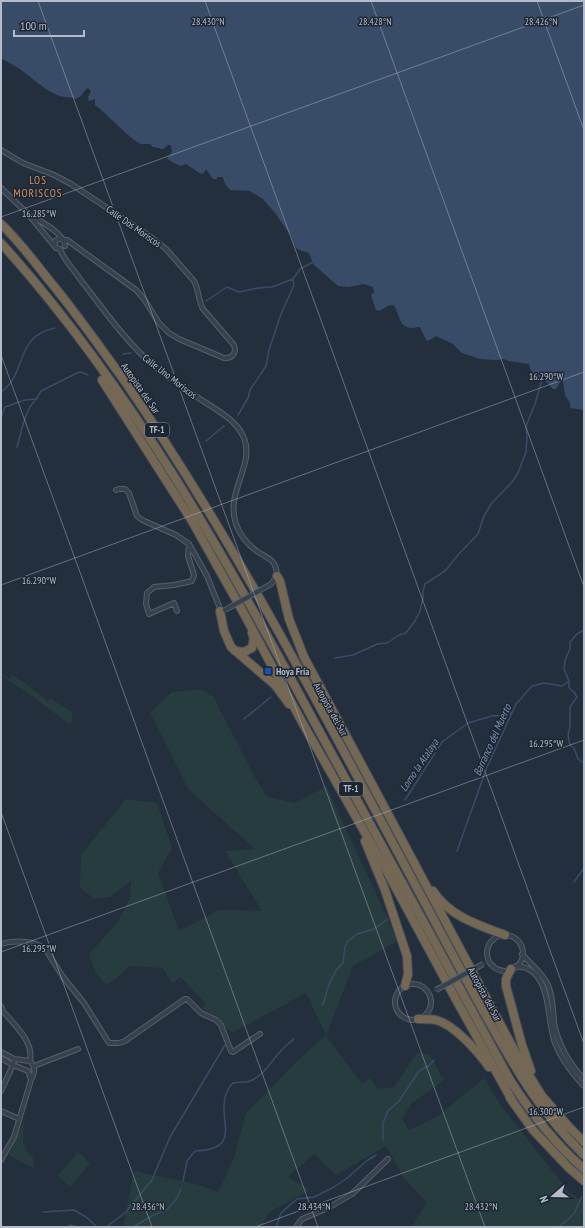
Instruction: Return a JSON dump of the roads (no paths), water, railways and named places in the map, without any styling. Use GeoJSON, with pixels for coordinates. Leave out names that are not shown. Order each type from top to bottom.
{"type":"FeatureCollection","features":[{"type":"Feature","properties":{"kind":"highway","name":"Autopista del Sur"},"geometry":{"type":"LineString","coordinates":[[1,224],[23,247],[68,304],[105,354],[173,454],[239,562],[517,1072],[549,1118],[584,1155]]}},
{"type":"Feature","properties":{"kind":"highway","name":"Autopista del Sur"},"geometry":{"type":"LineString","coordinates":[[1,243],[61,315],[96,362],[154,446],[218,549],[279,655],[510,1080],[528,1107],[548,1132],[584,1169]]}},
{"type":"Feature","properties":{"kind":"highway"},"geometry":{"type":"LineString","coordinates":[[61,315],[192,521],[513,1102]]}},
{"type":"Feature","properties":{"kind":"highway"},"geometry":{"type":"LineString","coordinates":[[277,576],[280,581],[289,619],[304,657],[519,1059],[542,1096],[550,1103]]}},
{"type":"Feature","properties":{"kind":"highway"},"geometry":{"type":"LineString","coordinates":[[222,611],[227,638],[234,650],[275,686],[302,722]]}},
{"type":"Feature","properties":{"kind":"highway"},"geometry":{"type":"LineString","coordinates":[[234,650],[240,652],[248,651],[254,644],[253,634],[245,621],[243,612]]}},
{"type":"Feature","properties":{"kind":"highway"},"geometry":{"type":"LineString","coordinates":[[340,746],[382,804]]}},
{"type":"Feature","properties":{"kind":"highway"},"geometry":{"type":"LineString","coordinates":[[354,812],[385,890],[407,956],[408,974],[405,986]]}},
{"type":"Feature","properties":{"kind":"highway"},"geometry":{"type":"LineString","coordinates":[[408,851],[436,895],[454,912],[469,922],[505,935]]}},
{"type":"Feature","properties":{"kind":"highway"},"geometry":{"type":"LineString","coordinates":[[513,968],[506,979],[506,986],[522,1045],[530,1068],[550,1103],[569,1127],[584,1142]]}},
{"type":"Feature","properties":{"kind":"highway"},"geometry":{"type":"LineString","coordinates":[[418,1019],[436,1020],[452,1029],[470,1045],[533,1130],[569,1168],[584,1181]]}},
{"type":"Feature","properties":{"kind":"street","name":"Calle Dos Moriscos"},"geometry":{"type":"LineString","coordinates":[[1,150],[23,163],[50,173],[71,184],[162,245],[194,282],[203,309],[234,345],[234,355],[229,358],[224,358],[179,339],[169,333],[159,323],[144,299],[136,290],[76,247]]}},
{"type":"Feature","properties":{"kind":"street","name":"Calle Uno Moriscos"},"geometry":{"type":"LineString","coordinates":[[1,188],[29,215],[55,244],[56,248],[60,249],[93,296],[138,350],[163,373],[226,417],[241,432],[245,439],[246,454],[245,464],[234,498],[233,514],[241,535],[247,543],[273,562],[276,567],[277,576]]}},
{"type":"Feature","properties":{"kind":"street"},"geometry":{"type":"LineString","coordinates":[[29,215],[59,234],[65,242],[65,246]]}},
{"type":"Feature","properties":{"kind":"street"},"geometry":{"type":"LineString","coordinates":[[55,244],[57,239],[63,239],[67,240],[76,247]]}},
{"type":"Feature","properties":{"kind":"street"},"geometry":{"type":"LineString","coordinates":[[60,249],[68,244],[76,247]]}},
{"type":"Feature","properties":{"kind":"street"},"geometry":{"type":"LineString","coordinates":[[116,490],[125,489],[129,493],[137,516],[142,520],[176,535],[189,544],[207,576],[222,611],[271,584],[277,576]]}},
{"type":"Feature","properties":{"kind":"street"},"geometry":{"type":"LineString","coordinates":[[177,611],[174,603],[149,614],[146,604],[147,593],[154,587],[192,581],[194,575],[188,556],[189,544]]}},
{"type":"Feature","properties":{"kind":"street"},"geometry":{"type":"LineString","coordinates":[[513,968],[520,961],[522,954],[521,947],[517,940],[511,936],[497,936],[490,942],[487,952],[489,961],[499,970],[513,968],[528,969],[536,975],[546,994],[550,1029],[556,1047],[567,1066],[584,1086]]}},
{"type":"Feature","properties":{"kind":"street"},"geometry":{"type":"LineString","coordinates":[[1,944],[17,942],[42,946],[63,978],[84,1003],[108,1043],[125,1042],[185,999],[190,1001],[201,1013],[216,1020],[221,1025],[233,1052],[260,1034]]}},
{"type":"Feature","properties":{"kind":"street"},"geometry":{"type":"LineString","coordinates":[[522,954],[544,978],[551,995],[554,1023],[560,1042],[574,1066],[584,1079]]}},
{"type":"Feature","properties":{"kind":"street"},"geometry":{"type":"LineString","coordinates":[[429,994],[489,961]]}},
{"type":"Feature","properties":{"kind":"street"},"geometry":{"type":"LineString","coordinates":[[412,984],[419,985],[429,994],[431,1000],[429,1010],[423,1017],[418,1019],[407,1018],[402,1016],[396,1008],[396,998],[398,993],[405,986],[412,984]]}},
{"type":"Feature","properties":{"kind":"street"},"geometry":{"type":"LineString","coordinates":[[1,1006],[3,1012],[28,1042],[31,1055],[30,1061],[34,1067],[35,1073],[31,1080],[14,1137],[1,1160]]}},
{"type":"Feature","properties":{"kind":"street"},"geometry":{"type":"LineString","coordinates":[[28,1071],[34,1067],[78,1049]]}},
{"type":"Feature","properties":{"kind":"street"},"geometry":{"type":"LineString","coordinates":[[1,1052],[14,1059],[30,1061]]}},
{"type":"Feature","properties":{"kind":"street"},"geometry":{"type":"LineString","coordinates":[[1,1058],[28,1071],[31,1080]]}},
{"type":"Feature","properties":{"kind":"street"},"geometry":{"type":"LineString","coordinates":[[1,1091],[13,1065],[14,1059]]}},
{"type":"Feature","properties":{"kind":"street"},"geometry":{"type":"LineString","coordinates":[[1,1111],[19,1119]]}},
{"type":"Feature","properties":{"kind":"street"},"geometry":{"type":"LineString","coordinates":[[296,1227],[302,1219],[328,1208],[352,1194],[388,1159]]}},
{"type":"Feature","properties":{"kind":"water"},"geometry":{"type":"Polygon","coordinates":[[[1,1],[584,1],[584,410],[570,408],[570,403],[565,395],[563,382],[561,381],[556,389],[553,389],[548,383],[537,377],[531,371],[529,364],[504,359],[480,359],[462,353],[453,344],[436,336],[428,341],[426,340],[420,327],[408,328],[402,323],[393,305],[379,311],[376,310],[371,295],[374,292],[373,287],[364,284],[349,287],[338,286],[314,265],[309,253],[295,247],[291,236],[263,199],[250,191],[230,190],[225,184],[223,177],[213,179],[206,169],[204,173],[201,174],[186,164],[180,166],[167,159],[172,152],[171,145],[168,145],[163,149],[153,147],[150,144],[141,144],[137,142],[95,105],[95,99],[89,101],[88,97],[91,91],[88,88],[76,99],[62,97],[50,92],[20,69],[1,58],[1,1]]]}},
{"type":"Feature","properties":{"kind":"waterway"},"geometry":{"type":"LineString","coordinates":[[206,301],[227,287],[239,292],[272,287],[293,279],[300,269],[313,262]]}},
{"type":"Feature","properties":{"kind":"waterway"},"geometry":{"type":"LineString","coordinates":[[238,415],[248,398],[250,390],[266,366],[269,350],[281,314],[294,285],[293,279]]}},
{"type":"Feature","properties":{"kind":"waterway"},"geometry":{"type":"LineString","coordinates":[[1,392],[15,375],[27,347],[33,339],[42,332],[55,328]]}},
{"type":"Feature","properties":{"kind":"waterway"},"geometry":{"type":"LineString","coordinates":[[123,354],[131,353]]}},
{"type":"Feature","properties":{"kind":"waterway"},"geometry":{"type":"LineString","coordinates":[[17,447],[30,407],[41,391],[77,373],[81,372],[88,375]]}},
{"type":"Feature","properties":{"kind":"waterway"},"geometry":{"type":"LineString","coordinates":[[335,658],[353,655],[377,644],[387,643],[399,635],[406,633],[415,621],[420,611],[425,584],[445,571],[478,534],[484,516],[491,504],[513,481],[518,473],[526,452],[526,426],[535,404],[542,380]]}},
{"type":"Feature","properties":{"kind":"waterway"},"geometry":{"type":"LineString","coordinates":[[1,417],[5,407],[25,400],[37,399]]}},
{"type":"Feature","properties":{"kind":"waterway"},"geometry":{"type":"LineString","coordinates":[[206,441],[224,426]]}},
{"type":"Feature","properties":{"kind":"waterway","name":"Barranco del Muerto"},"geometry":{"type":"LineString","coordinates":[[457,851],[487,767],[516,704],[532,686],[544,683],[562,686],[569,681],[564,669],[565,660],[570,649],[570,642],[577,634],[584,630]]}},
{"type":"Feature","properties":{"kind":"waterway"},"geometry":{"type":"LineString","coordinates":[[569,681],[569,688],[577,697],[570,707],[570,726],[568,735],[570,745],[574,748],[578,759],[584,763]]}},
{"type":"Feature","properties":{"kind":"waterway"},"geometry":{"type":"LineString","coordinates":[[244,719],[271,697]]}},
{"type":"Feature","properties":{"kind":"waterway","name":"Lomo la Atalaya"},"geometry":{"type":"LineString","coordinates":[[405,800],[442,742],[468,723],[492,716],[505,715],[512,712]]}},
{"type":"Feature","properties":{"kind":"waterway"},"geometry":{"type":"LineString","coordinates":[[574,882],[584,868]]}},
{"type":"Feature","properties":{"kind":"waterway","name":"Barranco del Muerto"},"geometry":{"type":"LineString","coordinates":[[323,1005],[329,984],[337,969],[343,963],[345,947],[348,941],[357,934],[374,929],[388,919]]}},
{"type":"Feature","properties":{"kind":"waterway","name":"Barranco del Muerto"},"geometry":{"type":"LineString","coordinates":[[183,1181],[187,1161],[195,1151],[211,1149],[220,1144],[225,1138],[225,1099],[231,1085],[236,1082],[247,1082],[255,1079],[266,1069],[282,1049],[294,1039]]}},
{"type":"Feature","properties":{"kind":"waterway"},"geometry":{"type":"LineString","coordinates":[[106,1227],[125,1213],[152,1180],[170,1137],[225,1045]]}},
{"type":"Feature","properties":{"kind":"waterway"},"geometry":{"type":"LineString","coordinates":[[383,1140],[383,1123],[388,1111],[399,1101],[419,1071],[430,1065],[434,1060]]}},
{"type":"Feature","properties":{"kind":"waterway"},"geometry":{"type":"LineString","coordinates":[[276,1227],[281,1213],[297,1199],[314,1197],[334,1187],[376,1155]]}},
{"type":"Feature","properties":{"kind":"waterway","name":"Barranco del Muerto"},"geometry":{"type":"LineString","coordinates":[[133,1227],[168,1209],[177,1198],[181,1189]]}},
{"type":"Feature","properties":{"kind":"waterway"},"geometry":{"type":"LineString","coordinates":[[559,1227],[573,1214],[582,1197]]}},
{"type":"Feature","properties":{"kind":"waterway"},"geometry":{"type":"LineString","coordinates":[[43,1212],[74,1210],[86,1217],[97,1227]]}},
{"type":"Feature","properties":{"kind":"waterway","name":"Barranco del Muerto"},"geometry":{"type":"LineString","coordinates":[[67,1227],[70,1225],[79,1227]]}},
{"type":"Feature","properties":{"kind":"place","name":"Hoya Fría"},"geometry":{"type":"Point","coordinates":[268,671]}},
{"type":"Feature","properties":{"kind":"district","name":"LOS MORISCOS"},"geometry":{"type":"Point","coordinates":[38,186]}}]}
